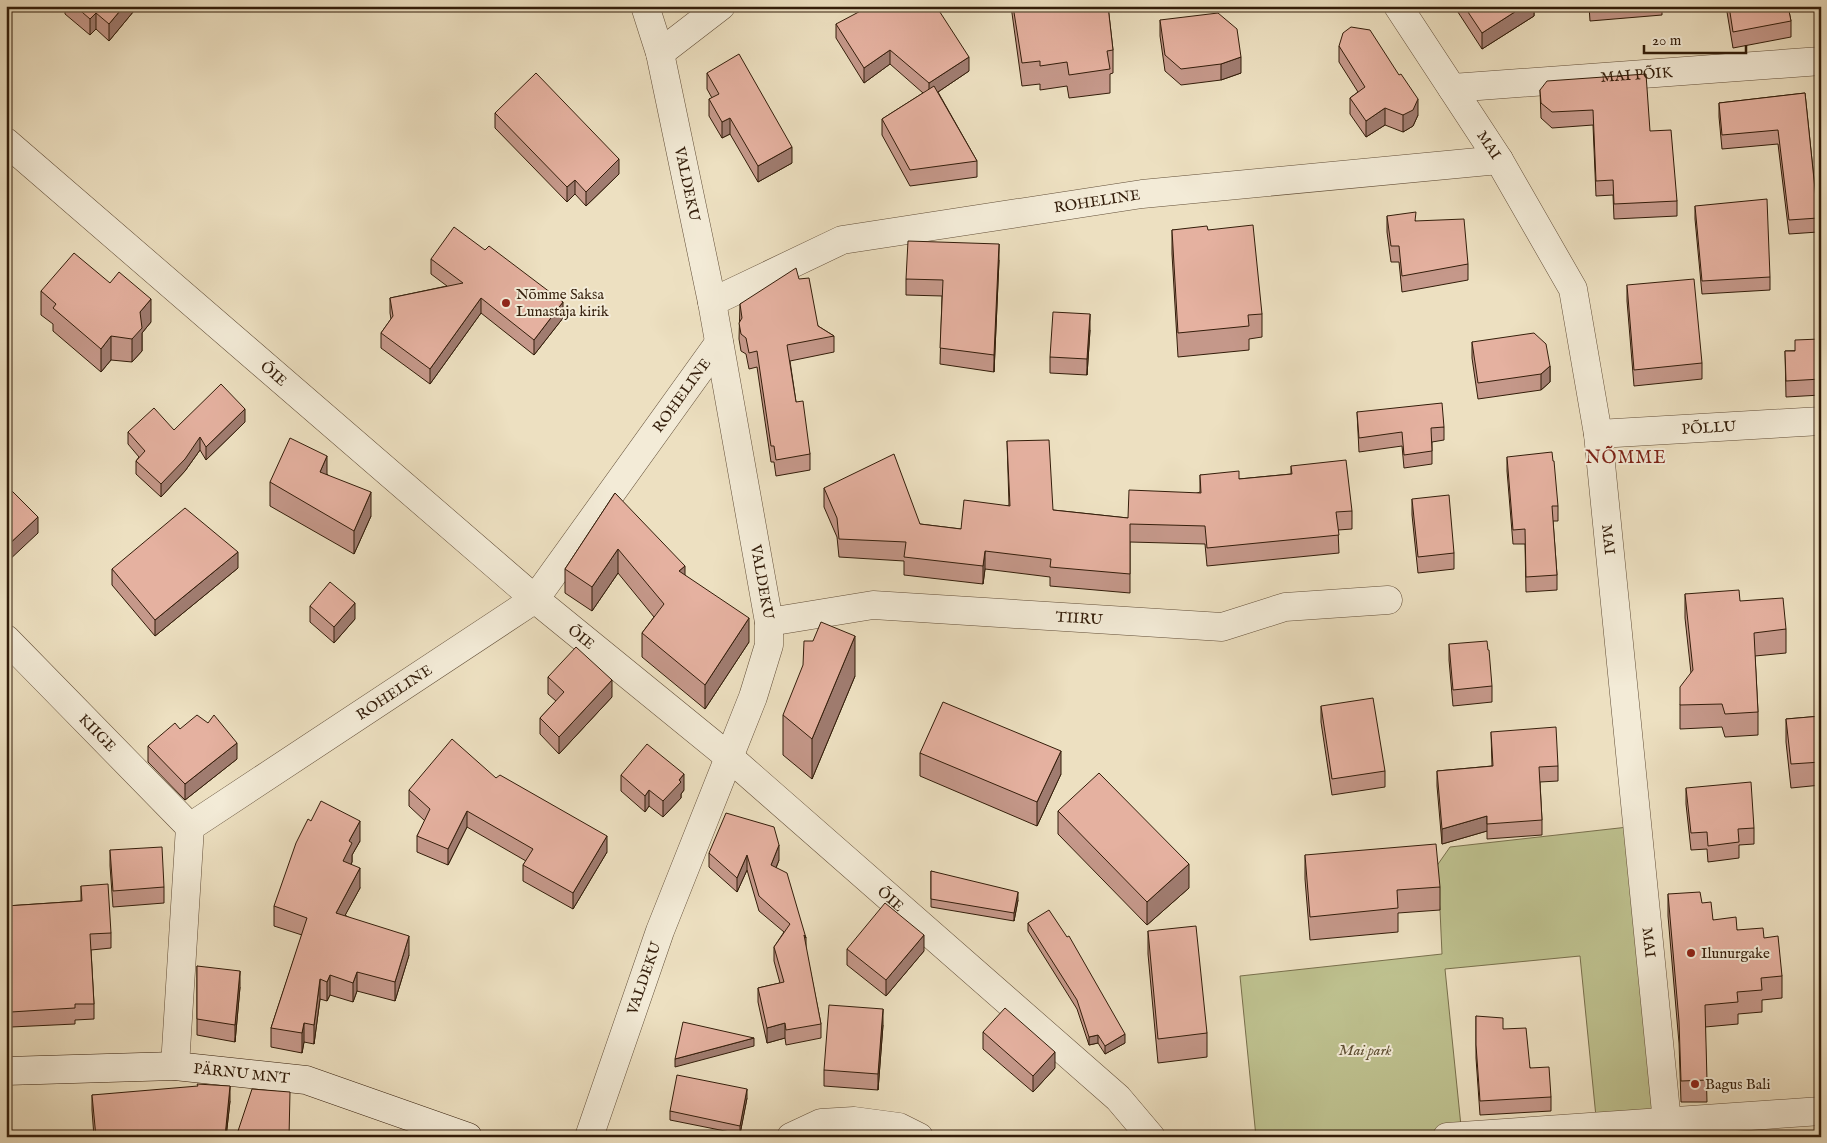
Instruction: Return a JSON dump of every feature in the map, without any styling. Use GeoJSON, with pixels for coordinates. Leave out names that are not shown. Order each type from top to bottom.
{"type":"FeatureCollection","features":[{"type":"Feature","properties":{"kind":"street","name":"VALDEKU"},"geometry":{"type":"LineString","coordinates":[[589,1137],[660,931],[752,697],[769,646],[769,622],[712,302],[660,53],[645,6]]}},
{"type":"Feature","properties":{"kind":"street"},"geometry":{"type":"LineString","coordinates":[[660,53],[720,6]]}},
{"type":"Feature","properties":{"kind":"street","name":"MAI"},"geometry":{"type":"LineString","coordinates":[[1398,6],[1499,160],[1573,289],[1598,434],[1667,1122]]}},
{"type":"Feature","properties":{"kind":"street","name":"MAI PÕIK"},"geometry":{"type":"LineString","coordinates":[[1452,88],[1821,61]]}},
{"type":"Feature","properties":{"kind":"street","name":"ÕIE"},"geometry":{"type":"LineString","coordinates":[[6,142],[535,599],[728,757],[1118,1098],[1151,1137]]}},
{"type":"Feature","properties":{"kind":"street","name":"ROHELINE"},"geometry":{"type":"LineString","coordinates":[[712,302],[842,240],[1142,194],[1499,160]]}},
{"type":"Feature","properties":{"kind":"street","name":"ROHELINE"},"geometry":{"type":"LineString","coordinates":[[190,827],[535,599],[719,343]]}},
{"type":"Feature","properties":{"kind":"street","name":"PÕLLU"},"geometry":{"type":"LineString","coordinates":[[1598,434],[1821,421]]}},
{"type":"Feature","properties":{"kind":"street","name":"TIIRU"},"geometry":{"type":"LineString","coordinates":[[769,622],[873,605],[1222,627],[1285,607],[1388,600]]}},
{"type":"Feature","properties":{"kind":"street","name":"KIIGE"},"geometry":{"type":"LineString","coordinates":[[6,638],[190,827]]}},
{"type":"Feature","properties":{"kind":"street"},"geometry":{"type":"LineString","coordinates":[[175,1066],[190,827]]}},
{"type":"Feature","properties":{"kind":"street","name":"PÄRNU MNT"},"geometry":{"type":"LineString","coordinates":[[6,1071],[175,1066],[306,1080],[468,1137]]}},
{"type":"Feature","properties":{"kind":"street"},"geometry":{"type":"LineString","coordinates":[[1447,1137],[1821,1111]]}},
{"type":"Feature","properties":{"kind":"street"},"geometry":{"type":"LineString","coordinates":[[791,1137],[822,1123],[854,1120],[899,1127],[919,1137]]}},
{"type":"Feature","properties":{"kind":"green space","name":"Mai park"},"geometry":{"type":"Polygon","coordinates":[[[1637,826],[1667,1122],[1597,1127],[1580,956],[1445,969],[1462,1136],[1256,1137],[1240,976],[1442,954],[1436,867],[1450,847],[1637,826]]]}},
{"type":"Feature","properties":{"kind":"building"},"geometry":{"type":"Polygon","coordinates":[[[75,6],[124,6],[109,24],[96,13],[90,19],[75,6]]]}},
{"type":"Feature","properties":{"kind":"building"},"geometry":{"type":"Polygon","coordinates":[[[870,6],[936,6],[969,57],[929,83],[890,50],[864,68],[836,24],[870,6]]]}},
{"type":"Feature","properties":{"kind":"building"},"geometry":{"type":"Polygon","coordinates":[[[1013,6],[1108,6],[1113,50],[1107,51],[1110,69],[1069,75],[1067,62],[1040,66],[1040,61],[1022,63],[1013,6]]]}},
{"type":"Feature","properties":{"kind":"building"},"geometry":{"type":"Polygon","coordinates":[[[1464,6],[1524,6],[1482,33],[1464,6]]]}},
{"type":"Feature","properties":{"kind":"building"},"geometry":{"type":"Polygon","coordinates":[[[1729,6],[1788,6],[1791,21],[1733,32],[1729,6]]]}},
{"type":"Feature","properties":{"kind":"building"},"geometry":{"type":"Polygon","coordinates":[[[1218,13],[1237,29],[1241,57],[1221,64],[1181,69],[1165,55],[1160,20],[1218,13]]]}},
{"type":"Feature","properties":{"kind":"building"},"geometry":{"type":"Polygon","coordinates":[[[1351,27],[1370,30],[1399,75],[1401,74],[1418,99],[1413,110],[1403,115],[1385,108],[1366,121],[1350,98],[1365,87],[1339,46],[1343,33],[1351,27]]]}},
{"type":"Feature","properties":{"kind":"building"},"geometry":{"type":"Polygon","coordinates":[[[739,54],[792,147],[758,166],[730,118],[722,122],[709,99],[719,94],[707,73],[739,54]]]}},
{"type":"Feature","properties":{"kind":"building"},"geometry":{"type":"Polygon","coordinates":[[[536,73],[619,159],[586,192],[575,180],[567,187],[495,113],[536,73]]]}},
{"type":"Feature","properties":{"kind":"building"},"geometry":{"type":"Polygon","coordinates":[[[1646,74],[1650,131],[1671,130],[1677,201],[1614,204],[1613,180],[1596,181],[1593,110],[1552,112],[1541,103],[1540,90],[1547,81],[1646,74]]]}},
{"type":"Feature","properties":{"kind":"building"},"geometry":{"type":"Polygon","coordinates":[[[934,86],[977,161],[910,170],[882,119],[934,86]]]}},
{"type":"Feature","properties":{"kind":"building"},"geometry":{"type":"Polygon","coordinates":[[[1805,93],[1818,218],[1789,220],[1778,130],[1722,135],[1719,103],[1805,93]]]}},
{"type":"Feature","properties":{"kind":"building"},"geometry":{"type":"Polygon","coordinates":[[[1767,199],[1770,277],[1702,281],[1695,206],[1767,199]]]}},
{"type":"Feature","properties":{"kind":"building"},"geometry":{"type":"Polygon","coordinates":[[[1416,212],[1415,221],[1464,219],[1468,264],[1402,276],[1399,246],[1391,246],[1387,216],[1416,212]]]}},
{"type":"Feature","properties":{"kind":"building"},"geometry":{"type":"Polygon","coordinates":[[[1253,225],[1262,314],[1248,315],[1249,326],[1178,333],[1172,230],[1207,226],[1208,230],[1253,225]]]}},
{"type":"Feature","properties":{"kind":"building"},"geometry":{"type":"Polygon","coordinates":[[[454,227],[485,250],[489,246],[563,302],[534,340],[481,298],[430,369],[381,333],[393,316],[390,298],[463,283],[431,259],[454,227]]]}},
{"type":"Feature","properties":{"kind":"building"},"geometry":{"type":"Polygon","coordinates":[[[908,241],[999,244],[994,355],[940,348],[943,280],[906,279],[908,241]]]}},
{"type":"Feature","properties":{"kind":"building"},"geometry":{"type":"Polygon","coordinates":[[[74,253],[110,283],[119,272],[151,299],[140,312],[142,328],[132,339],[111,336],[101,349],[53,308],[56,304],[41,291],[74,253]]]}},
{"type":"Feature","properties":{"kind":"building"},"geometry":{"type":"Polygon","coordinates":[[[796,268],[799,279],[809,278],[818,326],[834,336],[787,345],[796,402],[803,401],[810,454],[776,460],[774,446],[771,446],[757,351],[749,353],[746,338],[741,334],[739,323],[742,318],[740,304],[796,268]]]}},
{"type":"Feature","properties":{"kind":"building"},"geometry":{"type":"Polygon","coordinates":[[[1694,279],[1702,363],[1634,370],[1627,285],[1694,279]]]}},
{"type":"Feature","properties":{"kind":"building"},"geometry":{"type":"Polygon","coordinates":[[[1053,312],[1090,314],[1087,359],[1050,357],[1053,312]]]}},
{"type":"Feature","properties":{"kind":"building"},"geometry":{"type":"Polygon","coordinates":[[[1534,333],[1546,344],[1550,366],[1541,374],[1478,383],[1472,342],[1534,333]]]}},
{"type":"Feature","properties":{"kind":"building"},"geometry":{"type":"Polygon","coordinates":[[[1820,339],[1821,379],[1786,381],[1785,351],[1795,351],[1795,340],[1820,339]]]}},
{"type":"Feature","properties":{"kind":"building"},"geometry":{"type":"Polygon","coordinates":[[[221,384],[245,409],[206,447],[200,437],[185,459],[161,484],[136,461],[145,451],[128,432],[154,408],[174,430],[221,384]]]}},
{"type":"Feature","properties":{"kind":"building"},"geometry":{"type":"Polygon","coordinates":[[[1442,403],[1444,427],[1431,428],[1432,451],[1404,455],[1402,432],[1359,438],[1357,412],[1442,403]]]}},
{"type":"Feature","properties":{"kind":"building"},"geometry":{"type":"Polygon","coordinates":[[[290,438],[327,456],[320,472],[371,492],[354,531],[270,482],[290,438]]]}},
{"type":"Feature","properties":{"kind":"building"},"geometry":{"type":"Polygon","coordinates":[[[1049,440],[1053,510],[1128,518],[1129,490],[1201,493],[1200,475],[1239,471],[1239,479],[1292,474],[1291,466],[1346,460],[1352,511],[1336,512],[1339,535],[1207,548],[1205,526],[1130,524],[1130,574],[1050,567],[1051,559],[985,551],[983,566],[904,557],[906,542],[839,539],[837,518],[824,488],[894,454],[920,524],[961,529],[964,500],[1010,506],[1007,441],[1049,440]]]}},
{"type":"Feature","properties":{"kind":"building"},"geometry":{"type":"Polygon","coordinates":[[[1552,452],[1558,506],[1552,506],[1557,575],[1526,577],[1525,529],[1513,530],[1507,457],[1552,452]]]}},
{"type":"Feature","properties":{"kind":"building"},"geometry":{"type":"Polygon","coordinates":[[[6,485],[38,517],[6,547],[6,485]]]}},
{"type":"Feature","properties":{"kind":"building"},"geometry":{"type":"Polygon","coordinates":[[[615,493],[685,566],[679,571],[749,618],[705,685],[642,633],[664,604],[618,549],[592,587],[565,569],[615,493]]]}},
{"type":"Feature","properties":{"kind":"building"},"geometry":{"type":"Polygon","coordinates":[[[1449,495],[1454,553],[1418,557],[1412,499],[1449,495]]]}},
{"type":"Feature","properties":{"kind":"building"},"geometry":{"type":"Polygon","coordinates":[[[185,508],[238,552],[155,620],[112,569],[185,508]]]}},
{"type":"Feature","properties":{"kind":"building"},"geometry":{"type":"Polygon","coordinates":[[[330,582],[355,603],[334,627],[310,606],[330,582]]]}},
{"type":"Feature","properties":{"kind":"building"},"geometry":{"type":"Polygon","coordinates":[[[1739,590],[1740,601],[1783,598],[1786,629],[1754,633],[1758,712],[1725,714],[1722,704],[1680,705],[1680,687],[1693,670],[1685,594],[1739,590]]]}},
{"type":"Feature","properties":{"kind":"building"},"geometry":{"type":"Polygon","coordinates":[[[821,622],[855,636],[812,739],[783,715],[803,665],[804,641],[813,641],[821,622]]]}},
{"type":"Feature","properties":{"kind":"building"},"geometry":{"type":"Polygon","coordinates":[[[1487,641],[1492,686],[1453,690],[1449,644],[1487,641]]]}},
{"type":"Feature","properties":{"kind":"building"},"geometry":{"type":"Polygon","coordinates":[[[576,647],[612,680],[559,737],[540,718],[564,692],[548,677],[576,647]]]}},
{"type":"Feature","properties":{"kind":"building"},"geometry":{"type":"Polygon","coordinates":[[[1373,698],[1385,771],[1332,779],[1321,706],[1373,698]]]}},
{"type":"Feature","properties":{"kind":"building"},"geometry":{"type":"Polygon","coordinates":[[[943,702],[1061,751],[1037,802],[920,753],[943,702]]]}},
{"type":"Feature","properties":{"kind":"building"},"geometry":{"type":"Polygon","coordinates":[[[197,715],[208,723],[214,715],[237,743],[185,784],[148,746],[175,723],[180,729],[197,715]]]}},
{"type":"Feature","properties":{"kind":"building"},"geometry":{"type":"Polygon","coordinates":[[[1821,716],[1821,762],[1791,764],[1786,719],[1821,716]]]}},
{"type":"Feature","properties":{"kind":"building"},"geometry":{"type":"Polygon","coordinates":[[[1556,727],[1558,766],[1539,767],[1542,820],[1487,824],[1487,816],[1442,829],[1437,771],[1493,766],[1491,732],[1556,727]]]}},
{"type":"Feature","properties":{"kind":"building"},"geometry":{"type":"Polygon","coordinates":[[[452,739],[496,778],[500,775],[607,836],[573,893],[523,865],[533,849],[467,811],[448,849],[417,836],[430,809],[409,790],[452,739]]]}},
{"type":"Feature","properties":{"kind":"building"},"geometry":{"type":"Polygon","coordinates":[[[647,744],[684,774],[679,780],[681,782],[663,801],[649,790],[645,796],[621,775],[647,744]]]}},
{"type":"Feature","properties":{"kind":"building"},"geometry":{"type":"Polygon","coordinates":[[[1099,773],[1189,864],[1147,902],[1058,811],[1099,773]]]}},
{"type":"Feature","properties":{"kind":"building"},"geometry":{"type":"Polygon","coordinates":[[[1751,782],[1754,828],[1738,829],[1739,842],[1708,846],[1707,832],[1691,833],[1686,788],[1751,782]]]}},
{"type":"Feature","properties":{"kind":"building"},"geometry":{"type":"Polygon","coordinates":[[[321,801],[360,821],[349,841],[352,843],[343,861],[360,868],[336,913],[409,936],[395,982],[357,972],[353,983],[330,975],[327,982],[320,979],[314,1025],[304,1023],[302,1033],[271,1028],[307,918],[274,906],[296,843],[308,819],[311,821],[321,801]]]}},
{"type":"Feature","properties":{"kind":"building"},"geometry":{"type":"Polygon","coordinates":[[[726,813],[774,827],[779,845],[771,865],[787,873],[806,938],[804,935],[821,1024],[786,1030],[785,1023],[767,1028],[758,988],[784,982],[774,947],[790,924],[759,896],[747,855],[737,878],[709,853],[726,813]]]}},
{"type":"Feature","properties":{"kind":"building"},"geometry":{"type":"Polygon","coordinates":[[[1436,844],[1440,887],[1397,890],[1398,908],[1310,917],[1305,855],[1436,844]]]}},
{"type":"Feature","properties":{"kind":"building"},"geometry":{"type":"Polygon","coordinates":[[[162,847],[164,887],[113,891],[110,850],[162,847]]]}},
{"type":"Feature","properties":{"kind":"building"},"geometry":{"type":"Polygon","coordinates":[[[931,871],[1018,892],[1014,913],[931,899],[931,871]]]}},
{"type":"Feature","properties":{"kind":"building"},"geometry":{"type":"Polygon","coordinates":[[[108,884],[111,933],[90,934],[94,1004],[75,1004],[75,1008],[11,1012],[11,1008],[6,1008],[6,906],[82,901],[81,886],[108,884]]]}},
{"type":"Feature","properties":{"kind":"building"},"geometry":{"type":"Polygon","coordinates":[[[1700,892],[1702,903],[1711,902],[1713,920],[1736,917],[1737,930],[1763,928],[1764,938],[1778,936],[1782,976],[1761,978],[1762,990],[1737,992],[1738,1002],[1705,1005],[1707,1080],[1681,1081],[1679,1021],[1668,894],[1700,892]]]}},
{"type":"Feature","properties":{"kind":"building"},"geometry":{"type":"Polygon","coordinates":[[[885,903],[924,935],[886,980],[847,949],[885,903]]]}},
{"type":"Feature","properties":{"kind":"building"},"geometry":{"type":"Polygon","coordinates":[[[1049,910],[1067,937],[1069,936],[1125,1034],[1105,1046],[1098,1035],[1089,1037],[1077,1000],[1028,923],[1049,910]]]}},
{"type":"Feature","properties":{"kind":"building"},"geometry":{"type":"Polygon","coordinates":[[[1196,926],[1207,1033],[1158,1039],[1148,931],[1196,926]]]}},
{"type":"Feature","properties":{"kind":"building"},"geometry":{"type":"Polygon","coordinates":[[[197,966],[240,971],[235,1025],[197,1019],[197,966]]]}},
{"type":"Feature","properties":{"kind":"building"},"geometry":{"type":"Polygon","coordinates":[[[829,1005],[883,1009],[878,1074],[824,1070],[829,1005]]]}},
{"type":"Feature","properties":{"kind":"building"},"geometry":{"type":"Polygon","coordinates":[[[1005,1008],[1055,1052],[1033,1076],[983,1032],[1005,1008]]]}},
{"type":"Feature","properties":{"kind":"building"},"geometry":{"type":"Polygon","coordinates":[[[1476,1016],[1503,1018],[1503,1029],[1526,1028],[1530,1068],[1549,1067],[1551,1097],[1480,1101],[1476,1016]]]}},
{"type":"Feature","properties":{"kind":"building"},"geometry":{"type":"Polygon","coordinates":[[[683,1022],[754,1038],[675,1059],[683,1022]]]}},
{"type":"Feature","properties":{"kind":"building"},"geometry":{"type":"Polygon","coordinates":[[[677,1075],[747,1089],[740,1126],[670,1111],[677,1075]]]}},
{"type":"Feature","properties":{"kind":"building"},"geometry":{"type":"Polygon","coordinates":[[[197,1084],[230,1086],[225,1137],[96,1137],[92,1095],[198,1086],[197,1084]]]}},
{"type":"Feature","properties":{"kind":"building"},"geometry":{"type":"Polygon","coordinates":[[[252,1089],[290,1092],[289,1137],[236,1137],[252,1089]]]}},
{"type":"Feature","properties":{"kind":"place","name":"Nõmme Saksa Lunastaja kirik"},"geometry":{"type":"Point","coordinates":[506,303]}},
{"type":"Feature","properties":{"kind":"place","name":"Ilunurgake"},"geometry":{"type":"Point","coordinates":[1691,953]}},
{"type":"Feature","properties":{"kind":"place","name":"Bagus Bali"},"geometry":{"type":"Point","coordinates":[1695,1084]}},
{"type":"Feature","properties":{"kind":"district","name":"NÕMME"},"geometry":{"type":"Point","coordinates":[1626,458]}}]}
